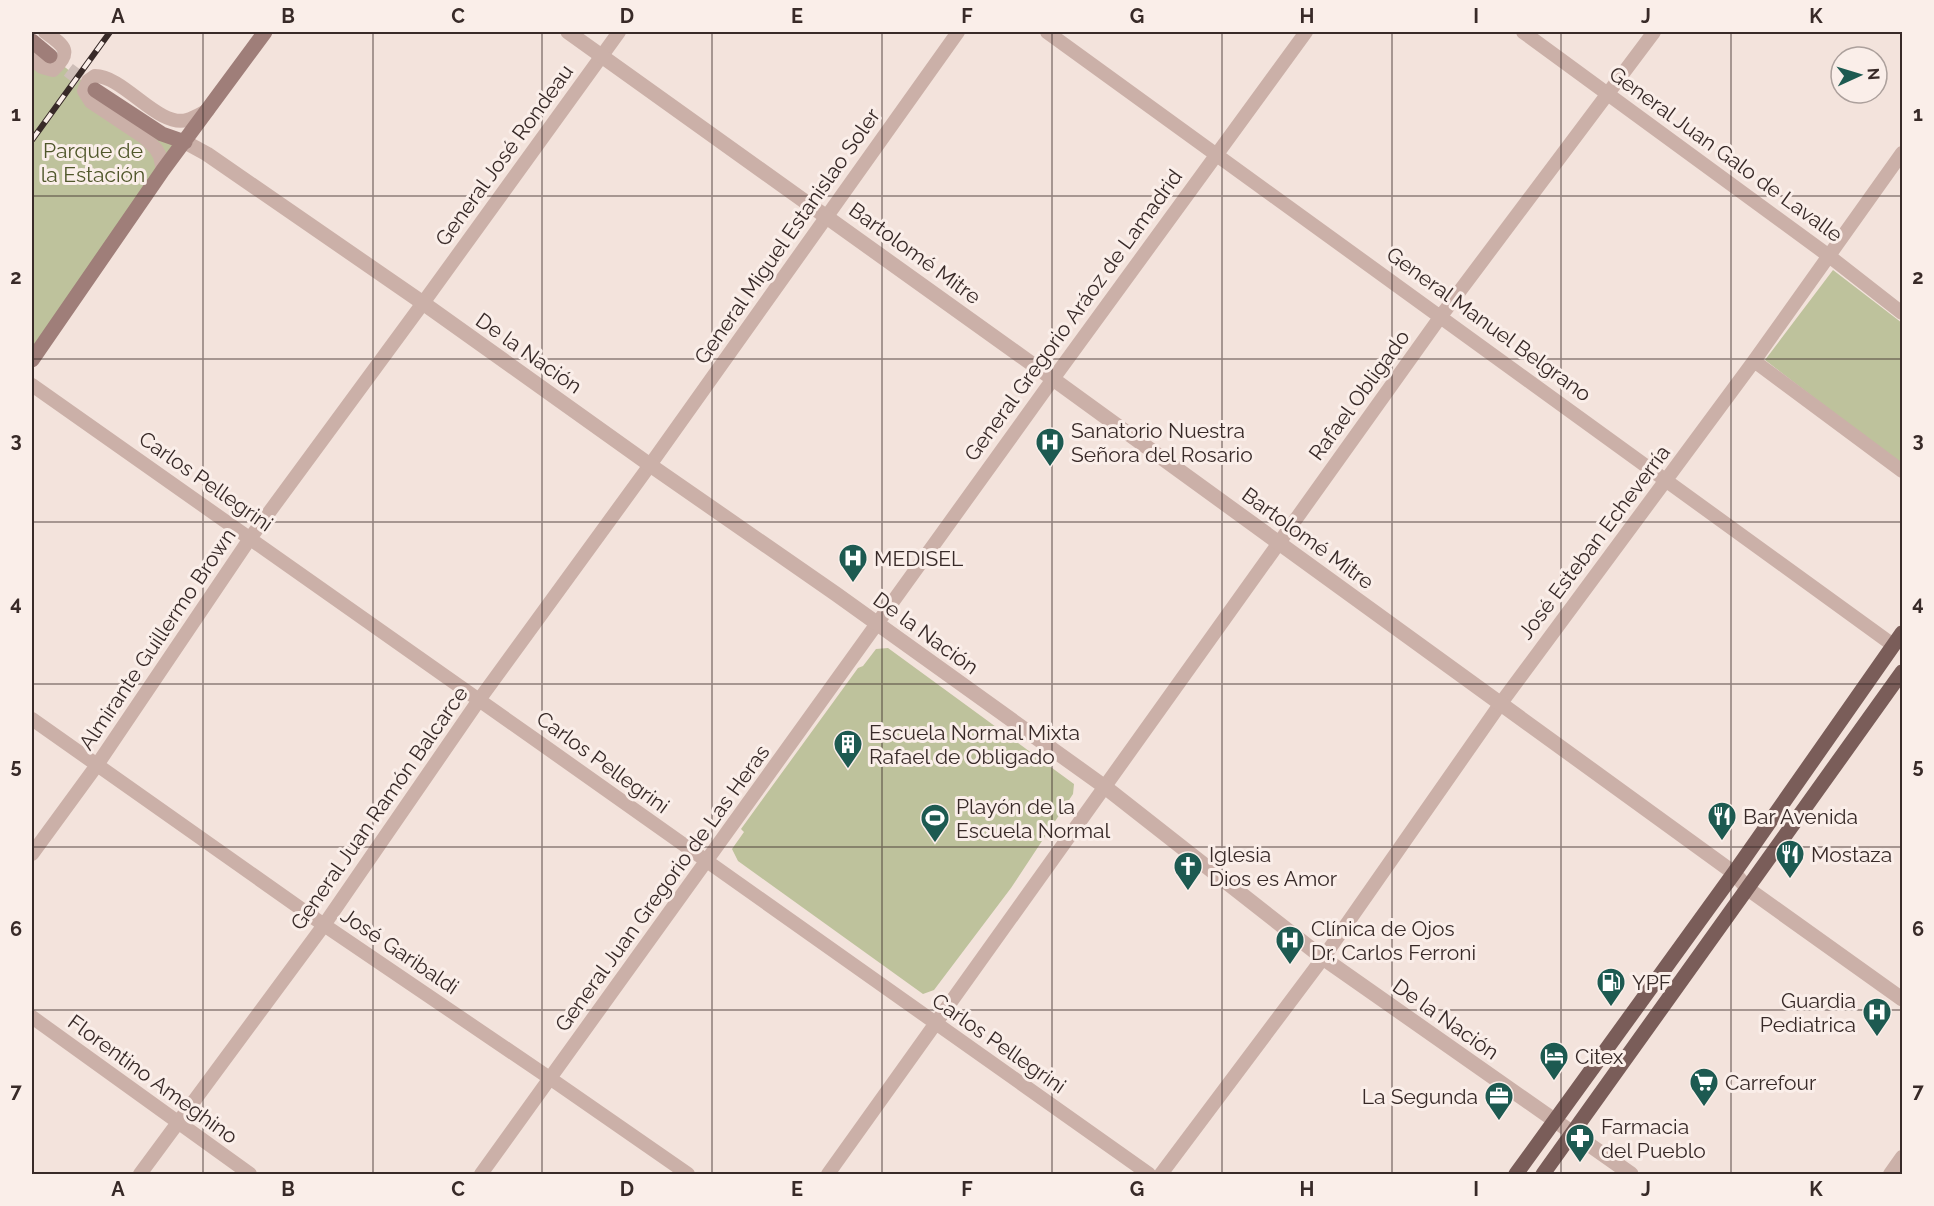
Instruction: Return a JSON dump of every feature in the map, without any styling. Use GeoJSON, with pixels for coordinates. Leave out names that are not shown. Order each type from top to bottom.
{"type":"FeatureCollection","features":[{"type":"Feature","properties":{"kind":"main road"},"geometry":{"type":"LineString","coordinates":[[32,360],[163,170],[265,32]]}},
{"type":"Feature","properties":{"kind":"main road"},"geometry":{"type":"LineString","coordinates":[[32,41],[51,56]]}},
{"type":"Feature","properties":{"kind":"main road"},"geometry":{"type":"LineString","coordinates":[[95,90],[162,134],[185,142]]}},
{"type":"Feature","properties":{"kind":"main road"},"geometry":{"type":"LineString","coordinates":[[1516,1174],[1899,644]]}},
{"type":"Feature","properties":{"kind":"main road"},"geometry":{"type":"LineString","coordinates":[[1543,1174],[1902,672]]}},
{"type":"Feature","properties":{"kind":"street"},"geometry":{"type":"LineString","coordinates":[[32,59],[48,70],[53,70],[63,61],[65,54],[62,45],[45,32]]}},
{"type":"Feature","properties":{"kind":"street","name":"Bartolomé Mitre"},"geometry":{"type":"LineString","coordinates":[[568,32],[826,215],[1501,703],[1734,873],[1748,889],[1902,999]]}},
{"type":"Feature","properties":{"kind":"street","name":"General José Rondeau"},"geometry":{"type":"LineString","coordinates":[[423,303],[619,32]]}},
{"type":"Feature","properties":{"kind":"street","name":"General Miguel Estanislao Soler"},"geometry":{"type":"LineString","coordinates":[[650,465],[958,32]]}},
{"type":"Feature","properties":{"kind":"street","name":"General Manuel Belgrano"},"geometry":{"type":"LineString","coordinates":[[1047,32],[1666,480],[1899,644]]}},
{"type":"Feature","properties":{"kind":"street","name":"General Gregorio Aráoz de Lamadrid"},"geometry":{"type":"LineString","coordinates":[[876,625],[1306,32]]}},
{"type":"Feature","properties":{"kind":"street","name":"General Juan Galo de Lavalle"},"geometry":{"type":"LineString","coordinates":[[1523,32],[1829,256],[1902,313]]}},
{"type":"Feature","properties":{"kind":"street","name":"Rafael Obligado"},"geometry":{"type":"LineString","coordinates":[[828,1174],[1441,316],[1654,32]]}},
{"type":"Feature","properties":{"kind":"street"},"geometry":{"type":"LineString","coordinates":[[163,170],[160,156],[145,138],[91,102],[84,91],[88,81],[95,76],[111,80],[155,111],[176,120],[186,120],[208,110]]}},
{"type":"Feature","properties":{"kind":"street","name":"De la Nación"},"geometry":{"type":"LineString","coordinates":[[185,142],[207,154],[423,303],[836,594],[876,625],[1105,787],[1323,958],[1630,1174]]}},
{"type":"Feature","properties":{"kind":"street","name":"José Esteban Echeverría"},"geometry":{"type":"LineString","coordinates":[[1161,1174],[1323,958],[1501,703],[1754,361],[1902,153]]}},
{"type":"Feature","properties":{"kind":"street","name":"Almirante Guillermo Brown"},"geometry":{"type":"LineString","coordinates":[[32,854],[97,765],[251,537],[423,303]]}},
{"type":"Feature","properties":{"kind":"street"},"geometry":{"type":"LineString","coordinates":[[1754,361],[1902,471]]}},
{"type":"Feature","properties":{"kind":"street","name":"Carlos Pellegrini"},"geometry":{"type":"LineString","coordinates":[[32,385],[251,537],[706,862],[1149,1174]]}},
{"type":"Feature","properties":{"kind":"street","name":"General Juan Ramón Balcarce"},"geometry":{"type":"LineString","coordinates":[[140,1174],[324,925],[479,700],[650,465]]}},
{"type":"Feature","properties":{"kind":"street","name":"General Juan Gregorio de Las Heras"},"geometry":{"type":"LineString","coordinates":[[481,1174],[876,625]]}},
{"type":"Feature","properties":{"kind":"street","name":"José Garibaldi"},"geometry":{"type":"LineString","coordinates":[[32,719],[324,925],[688,1174]]}},
{"type":"Feature","properties":{"kind":"street","name":"Florentino Ameghino"},"geometry":{"type":"LineString","coordinates":[[32,1017],[250,1174]]}},
{"type":"Feature","properties":{"kind":"street"},"geometry":{"type":"LineString","coordinates":[[1890,1174],[1902,1157]]}},
{"type":"Feature","properties":{"kind":"green space","name":"Parque de la Estación"},"geometry":{"type":"Polygon","coordinates":[[[32,41],[95,91],[185,142],[32,360],[32,41]]]}},
{"type":"Feature","properties":{"kind":"green space"},"geometry":{"type":"Polygon","coordinates":[[[1833,270],[1902,323],[1902,465],[1765,360],[1833,270]]]}},
{"type":"Feature","properties":{"kind":"green space"},"geometry":{"type":"Polygon","coordinates":[[[888,648],[1074,784],[1073,794],[1011,888],[934,990],[923,994],[738,861],[732,849],[744,832],[741,829],[858,668],[863,666],[876,649],[888,648]]]}},
{"type":"Feature","properties":{"kind":"tunnel"},"geometry":{"type":"LineString","coordinates":[[50,56],[95,90]]}},
{"type":"Feature","properties":{"kind":"railway"},"geometry":{"type":"LineString","coordinates":[[32,140],[110,32]]}},
{"type":"Feature","properties":{"kind":"place","name":"Sanatorio Nuestra Señora del Rosario"},"geometry":{"type":"Point","coordinates":[1050,468]}},
{"type":"Feature","properties":{"kind":"place","name":"MEDISEL"},"geometry":{"type":"Point","coordinates":[853,584]}},
{"type":"Feature","properties":{"kind":"place","name":"Escuela Normal Mixta Rafael de Obligado"},"geometry":{"type":"Point","coordinates":[848,770]}},
{"type":"Feature","properties":{"kind":"place","name":"Bar Avenida"},"geometry":{"type":"Point","coordinates":[1722,842]}},
{"type":"Feature","properties":{"kind":"place","name":"Playón de la Escuela Normal"},"geometry":{"type":"Point","coordinates":[935,844]}},
{"type":"Feature","properties":{"kind":"place","name":"Mostaza"},"geometry":{"type":"Point","coordinates":[1790,880]}},
{"type":"Feature","properties":{"kind":"place","name":"Iglesia Dios es Amor"},"geometry":{"type":"Point","coordinates":[1188,892]}},
{"type":"Feature","properties":{"kind":"place","name":"Clínica de Ojos Dr, Carlos Ferroni"},"geometry":{"type":"Point","coordinates":[1290,966]}},
{"type":"Feature","properties":{"kind":"place","name":"YPF"},"geometry":{"type":"Point","coordinates":[1611,1008]}},
{"type":"Feature","properties":{"kind":"place","name":"Guardia Pediatrica"},"geometry":{"type":"Point","coordinates":[1877,1038]}},
{"type":"Feature","properties":{"kind":"place","name":"Citex"},"geometry":{"type":"Point","coordinates":[1554,1082]}},
{"type":"Feature","properties":{"kind":"place","name":"Carrefour"},"geometry":{"type":"Point","coordinates":[1704,1108]}},
{"type":"Feature","properties":{"kind":"place","name":"La Segunda"},"geometry":{"type":"Point","coordinates":[1499,1122]}},
{"type":"Feature","properties":{"kind":"place","name":"Farmacia del Pueblo"},"geometry":{"type":"Point","coordinates":[1580,1164]}}]}
